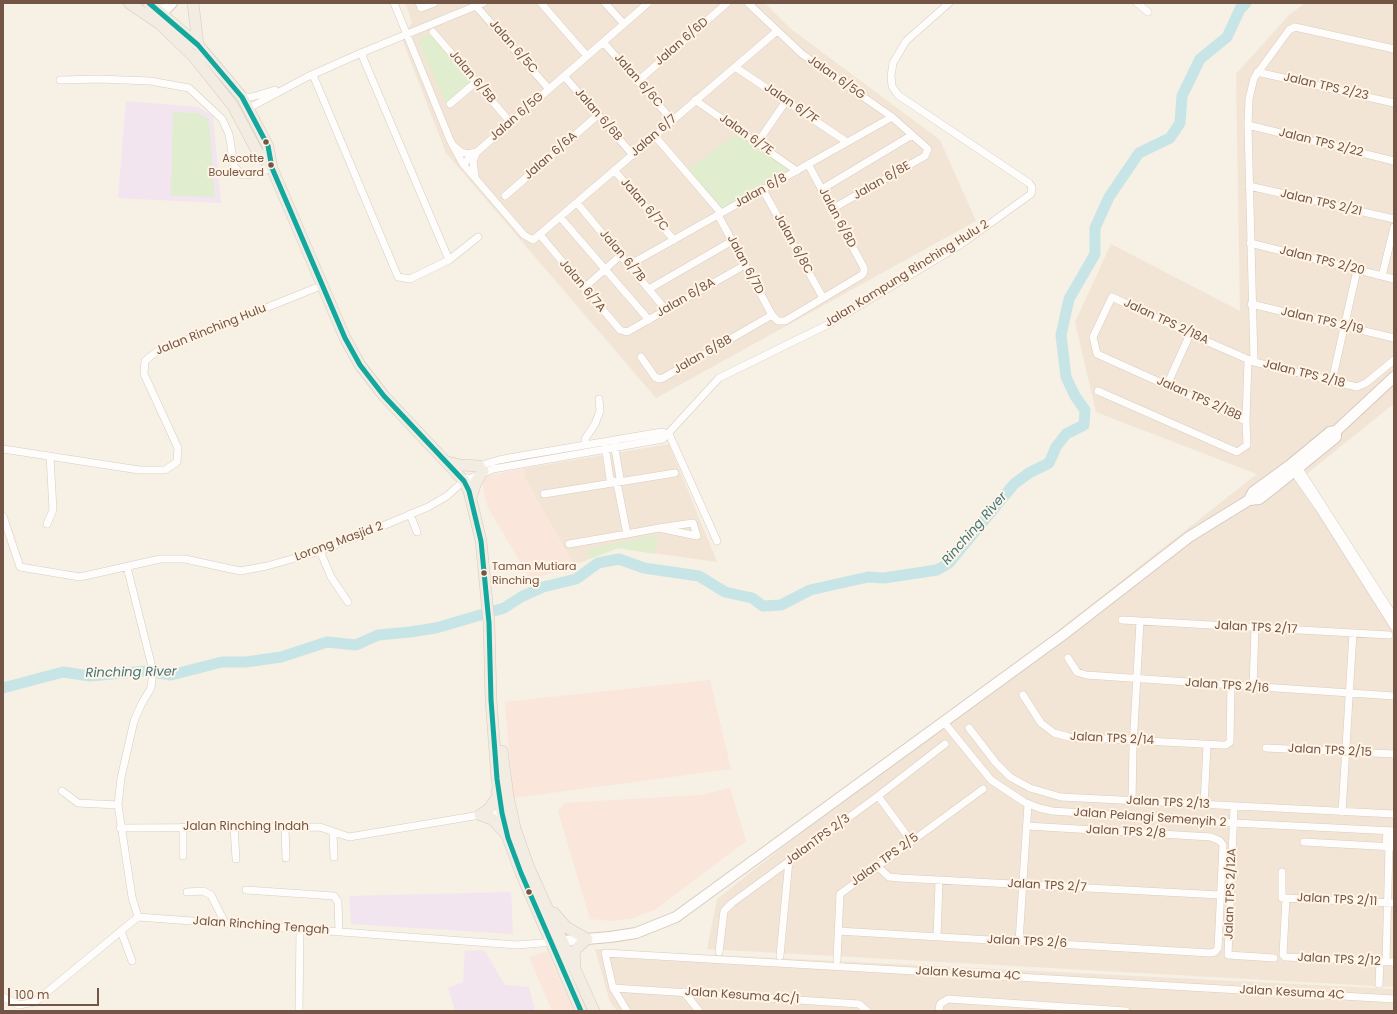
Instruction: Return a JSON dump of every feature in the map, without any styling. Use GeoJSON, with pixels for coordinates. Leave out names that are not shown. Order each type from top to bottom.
{"type":"FeatureCollection","features":[{"type":"Feature","properties":{"kind":"main road"},"geometry":{"type":"LineString","coordinates":[[129,3],[159,7],[198,45],[242,97],[268,146],[272,168],[345,338],[360,365],[384,396],[436,451],[463,483],[476,512]]}},
{"type":"Feature","properties":{"kind":"main road"},"geometry":{"type":"LineString","coordinates":[[193,3],[198,45]]}},
{"type":"Feature","properties":{"kind":"main road"},"geometry":{"type":"LineString","coordinates":[[144,6],[194,57],[217,85],[233,106],[258,153],[272,168]]}},
{"type":"Feature","properties":{"kind":"main road"},"geometry":{"type":"LineString","coordinates":[[436,451],[448,462],[463,483],[476,512],[481,541],[489,623],[491,700],[497,779],[497,797],[484,812],[508,838]]}},
{"type":"Feature","properties":{"kind":"main road"},"geometry":{"type":"LineString","coordinates":[[448,462],[481,468],[471,498]]}},
{"type":"Feature","properties":{"kind":"main road"},"geometry":{"type":"LineString","coordinates":[[490,655],[508,796],[506,812],[515,828],[540,893],[581,1011]]}},
{"type":"Feature","properties":{"kind":"main road"},"geometry":{"type":"LineString","coordinates":[[497,779],[506,812],[508,838],[521,873],[557,942],[575,967],[594,1011]]}},
{"type":"Feature","properties":{"kind":"main road"},"geometry":{"type":"LineString","coordinates":[[540,893],[561,922],[587,939],[577,948],[574,953],[575,967]]}},
{"type":"Feature","properties":{"kind":"street"},"geometry":{"type":"LineString","coordinates":[[160,24],[159,7],[166,9],[172,3]]}},
{"type":"Feature","properties":{"kind":"street"},"geometry":{"type":"LineString","coordinates":[[394,3],[414,56],[453,146],[463,164],[475,179]]}},
{"type":"Feature","properties":{"kind":"street"},"geometry":{"type":"LineString","coordinates":[[420,6],[434,3]]}},
{"type":"Feature","properties":{"kind":"street"},"geometry":{"type":"LineString","coordinates":[[541,3],[587,56]]}},
{"type":"Feature","properties":{"kind":"street"},"geometry":{"type":"LineString","coordinates":[[605,3],[624,24]]}},
{"type":"Feature","properties":{"kind":"street","name":"Jalan 6/5G"},"geometry":{"type":"LineString","coordinates":[[463,164],[648,3]]}},
{"type":"Feature","properties":{"kind":"street","name":"Jalan 6/6D"},"geometry":{"type":"LineString","coordinates":[[638,81],[727,3]]}},
{"type":"Feature","properties":{"kind":"street","name":"Jalan 6/5G"},"geometry":{"type":"LineString","coordinates":[[748,3],[802,54],[892,117],[928,149]]}},
{"type":"Feature","properties":{"kind":"street","name":"Jalan Kampung Rinching Hulu 2"},"geometry":{"type":"LineString","coordinates":[[669,434],[719,378],[827,325],[960,245],[1031,194],[1032,187],[1029,183],[898,95],[892,86],[891,76],[893,63],[906,41],[949,3]]}},
{"type":"Feature","properties":{"kind":"street"},"geometry":{"type":"LineString","coordinates":[[1136,3],[1148,12]]}},
{"type":"Feature","properties":{"kind":"street"},"geometry":{"type":"LineString","coordinates":[[249,108],[313,75],[361,53],[406,36],[479,4]]}},
{"type":"Feature","properties":{"kind":"street","name":"Jalan 6/5C"},"geometry":{"type":"LineString","coordinates":[[479,4],[549,89]]}},
{"type":"Feature","properties":{"kind":"street"},"geometry":{"type":"LineString","coordinates":[[400,21],[405,27],[418,30]]}},
{"type":"Feature","properties":{"kind":"street"},"geometry":{"type":"LineString","coordinates":[[1257,72],[1292,28],[1394,49]]}},
{"type":"Feature","properties":{"kind":"street"},"geometry":{"type":"LineString","coordinates":[[414,56],[414,37],[418,30]]}},
{"type":"Feature","properties":{"kind":"street","name":"Jalan 6/7"},"geometry":{"type":"LineString","coordinates":[[475,179],[524,235],[532,240],[540,235],[654,135],[777,31]]}},
{"type":"Feature","properties":{"kind":"street","name":"Jalan 6/5B"},"geometry":{"type":"LineString","coordinates":[[434,32],[511,123]]}},
{"type":"Feature","properties":{"kind":"street","name":"Jalan 6/6C"},"geometry":{"type":"LineString","coordinates":[[603,42],[672,120]]}},
{"type":"Feature","properties":{"kind":"street"},"geometry":{"type":"LineString","coordinates":[[361,53],[448,260]]}},
{"type":"Feature","properties":{"kind":"street","name":"Jalan 6/7F"},"geometry":{"type":"LineString","coordinates":[[735,67],[846,142]]}},
{"type":"Feature","properties":{"kind":"street","name":"Jalan TPS 2/23"},"geometry":{"type":"LineString","coordinates":[[1257,72],[1394,102]]}},
{"type":"Feature","properties":{"kind":"street","name":"Jalan TPS 2/18B"},"geometry":{"type":"LineString","coordinates":[[1097,354],[1246,421],[1251,361],[1248,125],[1249,99],[1257,72]]}},
{"type":"Feature","properties":{"kind":"street"},"geometry":{"type":"LineString","coordinates":[[313,75],[398,277],[410,279],[448,260],[478,237]]}},
{"type":"Feature","properties":{"kind":"street","name":"Jalan 6/6B"},"geometry":{"type":"LineString","coordinates":[[564,76],[633,155]]}},
{"type":"Feature","properties":{"kind":"street"},"geometry":{"type":"LineString","coordinates":[[60,80],[99,79],[150,81],[189,88],[222,119],[229,134],[234,166],[242,175],[254,174],[272,168]]}},
{"type":"Feature","properties":{"kind":"street"},"geometry":{"type":"LineString","coordinates":[[450,104],[476,82]]}},
{"type":"Feature","properties":{"kind":"street"},"geometry":{"type":"LineString","coordinates":[[242,97],[252,97],[295,84]]}},
{"type":"Feature","properties":{"kind":"street","name":"Jalan 6/7E"},"geometry":{"type":"LineString","coordinates":[[695,100],[758,142],[797,171]]}},
{"type":"Feature","properties":{"kind":"street"},"geometry":{"type":"LineString","coordinates":[[758,142],[786,101]]}},
{"type":"Feature","properties":{"kind":"street","name":"Jalan 6/6A"},"geometry":{"type":"LineString","coordinates":[[505,196],[598,115]]}},
{"type":"Feature","properties":{"kind":"street","name":"Jalan 6/8"},"geometry":{"type":"LineString","coordinates":[[629,265],[892,117]]}},
{"type":"Feature","properties":{"kind":"street","name":"Jalan TPS 2/22"},"geometry":{"type":"LineString","coordinates":[[1248,125],[1394,161]]}},
{"type":"Feature","properties":{"kind":"street","name":"Jalan 6/7D"},"geometry":{"type":"LineString","coordinates":[[654,135],[720,214],[744,265],[772,315]]}},
{"type":"Feature","properties":{"kind":"street"},"geometry":{"type":"LineString","coordinates":[[822,189],[912,135]]}},
{"type":"Feature","properties":{"kind":"street"},"geometry":{"type":"LineString","coordinates":[[453,146],[461,152],[468,154],[476,152]]}},
{"type":"Feature","properties":{"kind":"street","name":"Jalan 6/8E"},"geometry":{"type":"LineString","coordinates":[[832,209],[925,156],[928,149]]}},
{"type":"Feature","properties":{"kind":"street"},"geometry":{"type":"LineString","coordinates":[[475,179],[473,161],[476,152]]}},
{"type":"Feature","properties":{"kind":"street","name":"Jalan 6/8D"},"geometry":{"type":"LineString","coordinates":[[808,164],[864,268],[862,275],[823,298]]}},
{"type":"Feature","properties":{"kind":"street","name":"Jalan 6/7C"},"geometry":{"type":"LineString","coordinates":[[614,170],[674,240]]}},
{"type":"Feature","properties":{"kind":"street","name":"Jalan TPS 2/21"},"geometry":{"type":"LineString","coordinates":[[1249,186],[1394,219]]}},
{"type":"Feature","properties":{"kind":"street","name":"Jalan 6/8C"},"geometry":{"type":"LineString","coordinates":[[763,190],[823,298]]}},
{"type":"Feature","properties":{"kind":"street","name":"Jalan 6/7B"},"geometry":{"type":"LineString","coordinates":[[577,203],[666,310]]}},
{"type":"Feature","properties":{"kind":"street"},"geometry":{"type":"LineString","coordinates":[[560,217],[649,320]]}},
{"type":"Feature","properties":{"kind":"street"},"geometry":{"type":"LineString","coordinates":[[1382,276],[1394,227]]}},
{"type":"Feature","properties":{"kind":"street","name":"Jalan 6/7A"},"geometry":{"type":"LineString","coordinates":[[540,235],[620,330],[628,332]]}},
{"type":"Feature","properties":{"kind":"street"},"geometry":{"type":"LineString","coordinates":[[649,289],[732,241]]}},
{"type":"Feature","properties":{"kind":"street","name":"Jalan TPS 2/20"},"geometry":{"type":"LineString","coordinates":[[1250,243],[1394,279]]}},
{"type":"Feature","properties":{"kind":"street"},"geometry":{"type":"LineString","coordinates":[[584,288],[621,255]]}},
{"type":"Feature","properties":{"kind":"street","name":"Jalan 6/8A"},"geometry":{"type":"LineString","coordinates":[[628,332],[744,265]]}},
{"type":"Feature","properties":{"kind":"street"},"geometry":{"type":"LineString","coordinates":[[1332,381],[1356,270]]}},
{"type":"Feature","properties":{"kind":"street","name":"Jalan Rinching Hulu"},"geometry":{"type":"LineString","coordinates":[[3,449],[139,470],[165,470],[177,462],[178,448],[144,374],[145,361],[156,352],[323,285]]}},
{"type":"Feature","properties":{"kind":"street","name":"Jalan TPS 2/18A"},"geometry":{"type":"LineString","coordinates":[[1097,354],[1093,338],[1112,297],[1251,361]]}},
{"type":"Feature","properties":{"kind":"street"},"geometry":{"type":"LineString","coordinates":[[772,315],[778,321],[784,321],[823,298]]}},
{"type":"Feature","properties":{"kind":"street","name":"Jalan TPS 2/19"},"geometry":{"type":"LineString","coordinates":[[1251,304],[1394,338]]}},
{"type":"Feature","properties":{"kind":"street","name":"Jalan 6/8B"},"geometry":{"type":"LineString","coordinates":[[641,357],[655,377],[659,379],[663,378],[772,315]]}},
{"type":"Feature","properties":{"kind":"street"},"geometry":{"type":"LineString","coordinates":[[1167,385],[1190,334]]}},
{"type":"Feature","properties":{"kind":"street","name":"Jalan TPS 2/18"},"geometry":{"type":"LineString","coordinates":[[1251,361],[1357,387],[1366,384],[1394,360]]}},
{"type":"Feature","properties":{"kind":"street"},"geometry":{"type":"LineString","coordinates":[[557,942],[636,933],[676,917],[943,720],[1064,634],[1183,541],[1249,500],[1259,499],[1324,442],[1336,437],[1336,430],[1394,377]]}},
{"type":"Feature","properties":{"kind":"street"},"geometry":{"type":"LineString","coordinates":[[1098,392],[1237,452],[1247,445],[1246,421]]}},
{"type":"Feature","properties":{"kind":"street"},"geometry":{"type":"LineString","coordinates":[[586,445],[586,439],[595,424],[600,411],[599,399]]}},
{"type":"Feature","properties":{"kind":"street"},"geometry":{"type":"LineString","coordinates":[[481,468],[614,444],[662,432],[669,434],[717,541]]}},
{"type":"Feature","properties":{"kind":"street"},"geometry":{"type":"LineString","coordinates":[[614,444],[620,478],[617,483],[627,534]]}},
{"type":"Feature","properties":{"kind":"street"},"geometry":{"type":"LineString","coordinates":[[463,483],[481,468],[499,460],[586,445],[605,445]]}},
{"type":"Feature","properties":{"kind":"street"},"geometry":{"type":"LineString","coordinates":[[605,445],[610,479],[617,483]]}},
{"type":"Feature","properties":{"kind":"street"},"geometry":{"type":"LineString","coordinates":[[47,524],[53,510],[50,456]]}},
{"type":"Feature","properties":{"kind":"street"},"geometry":{"type":"LineString","coordinates":[[1294,467],[1394,617]]}},
{"type":"Feature","properties":{"kind":"street"},"geometry":{"type":"LineString","coordinates":[[1294,467],[1394,627]]}},
{"type":"Feature","properties":{"kind":"street"},"geometry":{"type":"LineString","coordinates":[[544,494],[675,473]]}},
{"type":"Feature","properties":{"kind":"street","name":"Lorong Masjid 2"},"geometry":{"type":"LineString","coordinates":[[3,516],[20,568],[80,577],[160,559],[184,559],[240,571],[267,566],[320,551],[410,514],[447,496],[463,483]]}},
{"type":"Feature","properties":{"kind":"street"},"geometry":{"type":"LineString","coordinates":[[410,514],[418,532]]}},
{"type":"Feature","properties":{"kind":"street"},"geometry":{"type":"LineString","coordinates":[[569,544],[659,528]]}},
{"type":"Feature","properties":{"kind":"street"},"geometry":{"type":"LineString","coordinates":[[320,551],[331,577],[348,602]]}},
{"type":"Feature","properties":{"kind":"street"},"geometry":{"type":"LineString","coordinates":[[3,997],[19,1005],[35,1002],[138,917],[132,897],[120,828],[118,805],[122,772],[134,721],[151,688],[153,671],[127,567]]}},
{"type":"Feature","properties":{"kind":"street","name":"Jalan TPS 2/17"},"geometry":{"type":"LineString","coordinates":[[1122,620],[1390,635]]}},
{"type":"Feature","properties":{"kind":"street"},"geometry":{"type":"LineString","coordinates":[[1132,801],[1133,740],[1140,621]]}},
{"type":"Feature","properties":{"kind":"street"},"geometry":{"type":"LineString","coordinates":[[1253,687],[1255,628]]}},
{"type":"Feature","properties":{"kind":"street"},"geometry":{"type":"LineString","coordinates":[[1342,812],[1353,633]]}},
{"type":"Feature","properties":{"kind":"street","name":"Jalan TPS 2/16"},"geometry":{"type":"LineString","coordinates":[[1068,658],[1077,672],[1086,676],[1394,696]]}},
{"type":"Feature","properties":{"kind":"street","name":"Jalan TPS 2/14"},"geometry":{"type":"LineString","coordinates":[[1023,695],[1041,723],[1054,733],[1069,737],[1226,745],[1230,742],[1231,686]]}},
{"type":"Feature","properties":{"kind":"street","name":"Jalan Pelangi Semenyih 2"},"geometry":{"type":"LineString","coordinates":[[943,720],[991,780],[1028,804],[1052,811],[1234,823],[1391,831]]}},
{"type":"Feature","properties":{"kind":"street","name":"Jalan TPS 2/13"},"geometry":{"type":"LineString","coordinates":[[969,728],[996,763],[1010,776],[1030,788],[1061,797],[1394,814]]}},
{"type":"Feature","properties":{"kind":"street","name":"JalanTPS 2/3"},"geometry":{"type":"LineString","coordinates":[[719,952],[724,911],[732,903],[878,796],[945,744]]}},
{"type":"Feature","properties":{"kind":"street"},"geometry":{"type":"LineString","coordinates":[[1204,805],[1207,745]]}},
{"type":"Feature","properties":{"kind":"street","name":"Jalan TPS 2/15"},"geometry":{"type":"LineString","coordinates":[[1266,748],[1394,754]]}},
{"type":"Feature","properties":{"kind":"street","name":"Jalan TPS 2/5"},"geometry":{"type":"LineString","coordinates":[[837,960],[840,894],[983,789]]}},
{"type":"Feature","properties":{"kind":"street"},"geometry":{"type":"LineString","coordinates":[[62,791],[78,803],[118,805]]}},
{"type":"Feature","properties":{"kind":"street"},"geometry":{"type":"LineString","coordinates":[[878,796],[911,842]]}},
{"type":"Feature","properties":{"kind":"street"},"geometry":{"type":"LineString","coordinates":[[1019,942],[1028,804]]}},
{"type":"Feature","properties":{"kind":"street","name":"Jalan TPS 2/12A"},"geometry":{"type":"LineString","coordinates":[[1234,806],[1228,955],[1274,958]]}},
{"type":"Feature","properties":{"kind":"street","name":"Jalan Rinching Indah"},"geometry":{"type":"LineString","coordinates":[[120,828],[320,827],[333,833],[349,837],[484,812],[506,812]]}},
{"type":"Feature","properties":{"kind":"street","name":"Jalan TPS 2/8"},"geometry":{"type":"LineString","coordinates":[[1027,826],[1211,837],[1220,841],[1223,845],[1220,895]]}},
{"type":"Feature","properties":{"kind":"street"},"geometry":{"type":"LineString","coordinates":[[183,827],[183,856]]}},
{"type":"Feature","properties":{"kind":"street"},"geometry":{"type":"LineString","coordinates":[[234,827],[236,859]]}},
{"type":"Feature","properties":{"kind":"street"},"geometry":{"type":"LineString","coordinates":[[285,827],[286,858]]}},
{"type":"Feature","properties":{"kind":"street"},"geometry":{"type":"LineString","coordinates":[[1379,984],[1391,903],[1391,831]]}},
{"type":"Feature","properties":{"kind":"street"},"geometry":{"type":"LineString","coordinates":[[333,833],[334,857]]}},
{"type":"Feature","properties":{"kind":"street"},"geometry":{"type":"LineString","coordinates":[[1304,842],[1390,847]]}},
{"type":"Feature","properties":{"kind":"street"},"geometry":{"type":"LineString","coordinates":[[780,956],[789,860]]}},
{"type":"Feature","properties":{"kind":"street","name":"Jalan TPS 2/7"},"geometry":{"type":"LineString","coordinates":[[877,866],[889,877],[939,881],[1220,895]]}},
{"type":"Feature","properties":{"kind":"street","name":"Jalan TPS 2/11"},"geometry":{"type":"LineString","coordinates":[[1282,872],[1281,896],[1286,898],[1391,903]]}},
{"type":"Feature","properties":{"kind":"street"},"geometry":{"type":"LineString","coordinates":[[937,937],[939,881]]}},
{"type":"Feature","properties":{"kind":"street"},"geometry":{"type":"LineString","coordinates":[[246,890],[334,896],[338,902],[339,932]]}},
{"type":"Feature","properties":{"kind":"street"},"geometry":{"type":"LineString","coordinates":[[187,892],[203,891],[211,895],[225,923]]}},
{"type":"Feature","properties":{"kind":"street","name":"Jalan TPS 2/6"},"geometry":{"type":"LineString","coordinates":[[838,931],[1215,952],[1218,948],[1220,895]]}},
{"type":"Feature","properties":{"kind":"street","name":"Jalan TPS 2/12"},"geometry":{"type":"LineString","coordinates":[[1286,898],[1283,955],[1285,957],[1394,962]]}},
{"type":"Feature","properties":{"kind":"street","name":"Jalan Rinching Tengah"},"geometry":{"type":"LineString","coordinates":[[138,917],[517,945],[557,942]]}},
{"type":"Feature","properties":{"kind":"street"},"geometry":{"type":"LineString","coordinates":[[299,1011],[300,929]]}},
{"type":"Feature","properties":{"kind":"street"},"geometry":{"type":"LineString","coordinates":[[121,931],[132,961]]}},
{"type":"Feature","properties":{"kind":"street","name":"Jalan Kesuma 4C"},"geometry":{"type":"LineString","coordinates":[[627,1011],[613,988],[605,953],[1394,999]]}},
{"type":"Feature","properties":{"kind":"street","name":"Jalan Kesuma 4C/1"},"geometry":{"type":"LineString","coordinates":[[613,988],[859,1004],[867,1011]]}},
{"type":"Feature","properties":{"kind":"street"},"geometry":{"type":"LineString","coordinates":[[684,992],[699,1011]]}},
{"type":"Feature","properties":{"kind":"street"},"geometry":{"type":"LineString","coordinates":[[939,1011],[940,1004],[948,1000],[1126,1011]]}},
{"type":"Feature","properties":{"kind":"shaded area"},"geometry":{"type":"Polygon","coordinates":[[[405,3],[765,3],[791,29],[940,140],[976,221],[656,398],[446,153],[402,39],[412,22],[405,3]]]}},
{"type":"Feature","properties":{"kind":"shaded area"},"geometry":{"type":"Polygon","coordinates":[[[1305,3],[1394,3],[1394,406],[1391,406],[1299,480],[1394,632],[1394,987],[707,949],[717,899],[1257,474],[1096,412],[1075,322],[1111,244],[1240,311],[1236,74],[1289,15],[1305,3]]]}},
{"type":"Feature","properties":{"kind":"shaded area"},"geometry":{"type":"Polygon","coordinates":[[[126,101],[198,107],[213,116],[221,203],[118,198],[126,101]]]}},
{"type":"Feature","properties":{"kind":"shaded area"},"geometry":{"type":"Polygon","coordinates":[[[669,444],[717,562],[618,548],[574,565],[525,478],[525,468],[669,444]]]}},
{"type":"Feature","properties":{"kind":"shaded area"},"geometry":{"type":"Polygon","coordinates":[[[525,468],[525,478],[574,565],[531,580],[487,506],[481,477],[525,468]]]}},
{"type":"Feature","properties":{"kind":"shaded area"},"geometry":{"type":"Polygon","coordinates":[[[710,680],[731,769],[513,798],[505,702],[710,680]]]}},
{"type":"Feature","properties":{"kind":"shaded area"},"geometry":{"type":"Polygon","coordinates":[[[730,788],[746,841],[656,909],[633,918],[612,921],[590,919],[558,811],[564,803],[700,795],[730,788]]]}},
{"type":"Feature","properties":{"kind":"shaded area"},"geometry":{"type":"Polygon","coordinates":[[[511,892],[513,934],[351,924],[349,896],[511,892]]]}},
{"type":"Feature","properties":{"kind":"shaded area"},"geometry":{"type":"Polygon","coordinates":[[[595,949],[1394,989],[1394,1011],[617,1011],[610,1002],[595,949]]]}},
{"type":"Feature","properties":{"kind":"shaded area"},"geometry":{"type":"Polygon","coordinates":[[[484,950],[505,985],[529,987],[535,1011],[455,1011],[448,988],[463,982],[465,951],[484,950]]]}},
{"type":"Feature","properties":{"kind":"shaded area"},"geometry":{"type":"Polygon","coordinates":[[[547,951],[574,1011],[552,1011],[529,957],[547,951]]]}},
{"type":"Feature","properties":{"kind":"green space"},"geometry":{"type":"Polygon","coordinates":[[[431,34],[473,82],[447,105],[419,43],[424,36],[431,34]]]}},
{"type":"Feature","properties":{"kind":"green space"},"geometry":{"type":"Polygon","coordinates":[[[173,112],[198,113],[209,120],[215,197],[171,196],[173,112]]]}},
{"type":"Feature","properties":{"kind":"green space"},"geometry":{"type":"Polygon","coordinates":[[[740,131],[795,171],[722,213],[686,171],[740,131]]]}},
{"type":"Feature","properties":{"kind":"green space"},"geometry":{"type":"Polygon","coordinates":[[[658,535],[655,554],[618,548],[590,559],[588,549],[658,535]]]}},
{"type":"Feature","properties":{"kind":"waterway","name":"Rinching River"},"geometry":{"type":"LineString","coordinates":[[3,688],[63,672],[90,676],[146,671],[171,675],[222,662],[246,662],[281,657],[327,642],[356,645],[378,635],[436,628],[504,608],[521,597],[543,587],[576,579],[598,563],[619,559],[644,568],[699,576],[725,592],[752,598],[763,606],[781,605],[810,590],[868,577],[884,578],[937,570],[949,563],[1014,484],[1029,473],[1049,463],[1056,447],[1066,434],[1084,425],[1085,410],[1075,396],[1066,377],[1061,335],[1069,299],[1095,254],[1095,228],[1109,197],[1139,153],[1170,138],[1180,123],[1182,96],[1200,59],[1227,37],[1240,9],[1246,3]]}},
{"type":"Feature","properties":{"kind":"transit line"},"geometry":{"type":"LineString","coordinates":[[149,3],[198,45],[242,97],[268,146],[272,168],[345,338],[360,365],[384,396],[464,481],[469,491],[481,541],[489,623],[491,700],[497,779],[502,813],[508,838],[521,873],[581,1011]]}},
{"type":"Feature","properties":{"kind":"place","name":"Ascotte Boulevard"},"geometry":{"type":"Point","coordinates":[271,165]}},
{"type":"Feature","properties":{"kind":"place","name":"Taman Mutiara Rinching"},"geometry":{"type":"Point","coordinates":[484,573]}}]}
